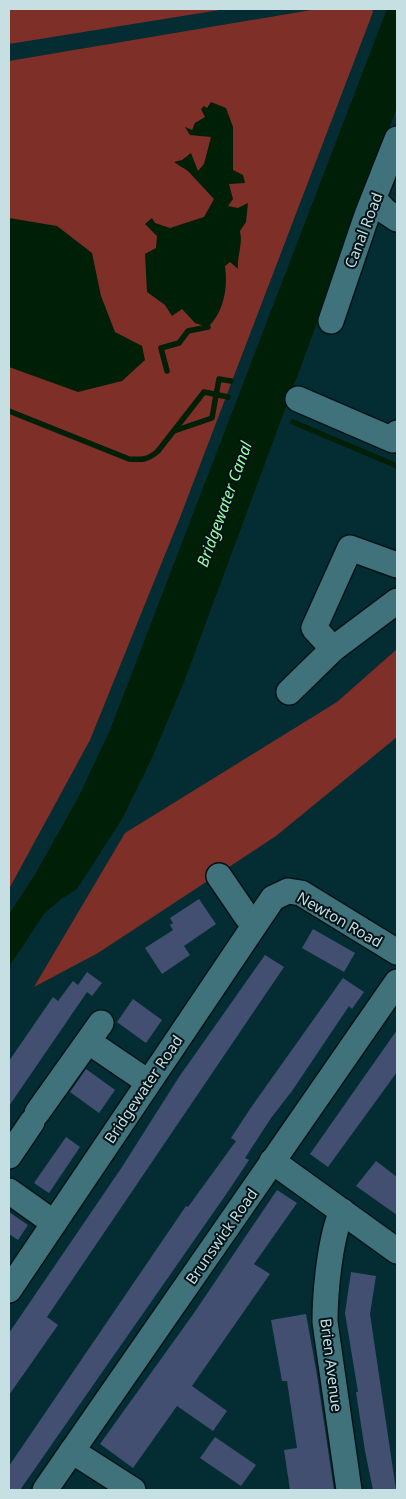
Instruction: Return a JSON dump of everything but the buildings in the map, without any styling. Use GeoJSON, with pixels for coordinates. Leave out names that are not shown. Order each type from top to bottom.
{"type":"FeatureCollection","features":[{"type":"Feature","properties":{"kind":"street","name":"Canal Road"},"geometry":{"type":"LineString","coordinates":[[330,321],[367,215],[397,139]]}},
{"type":"Feature","properties":{"kind":"street"},"geometry":{"type":"LineString","coordinates":[[374,200],[384,211],[397,218]]}},
{"type":"Feature","properties":{"kind":"street"},"geometry":{"type":"LineString","coordinates":[[298,399],[393,440],[397,434]]}},
{"type":"Feature","properties":{"kind":"street"},"geometry":{"type":"LineString","coordinates":[[333,649],[314,628],[350,548],[397,566]]}},
{"type":"Feature","properties":{"kind":"street"},"geometry":{"type":"LineString","coordinates":[[289,692],[333,649],[397,601]]}},
{"type":"Feature","properties":{"kind":"street"},"geometry":{"type":"LineString","coordinates":[[219,876],[247,918],[254,923]]}},
{"type":"Feature","properties":{"kind":"street","name":"Newton Road"},"geometry":{"type":"LineString","coordinates":[[282,892],[292,891],[301,893],[397,952]]}},
{"type":"Feature","properties":{"kind":"street","name":"Bridgewater Road"},"geometry":{"type":"LineString","coordinates":[[9,1290],[254,923],[270,901],[282,892]]}},
{"type":"Feature","properties":{"kind":"street","name":"Brunswick Road"},"geometry":{"type":"LineString","coordinates":[[45,1490],[397,982]]}},
{"type":"Feature","properties":{"kind":"street"},"geometry":{"type":"LineString","coordinates":[[9,1156],[95,1032],[148,1082]]}},
{"type":"Feature","properties":{"kind":"street"},"geometry":{"type":"LineString","coordinates":[[272,1161],[397,1251]]}},
{"type":"Feature","properties":{"kind":"street"},"geometry":{"type":"LineString","coordinates":[[9,1191],[54,1223]]}},
{"type":"Feature","properties":{"kind":"street","name":"Brien Avenue"},"geometry":{"type":"LineString","coordinates":[[342,1211],[337,1225],[325,1322],[349,1490]]}},
{"type":"Feature","properties":{"kind":"street"},"geometry":{"type":"LineString","coordinates":[[72,1451],[133,1490]]}},
{"type":"Feature","properties":{"kind":"shaded area"},"geometry":{"type":"Polygon","coordinates":[[[9,9],[226,9],[9,44],[9,9]]]}},
{"type":"Feature","properties":{"kind":"shaded area"},"geometry":{"type":"Polygon","coordinates":[[[317,9],[372,9],[373,12],[179,520],[90,740],[9,889],[9,61],[317,9]]]}},
{"type":"Feature","properties":{"kind":"shaded area"},"geometry":{"type":"Polygon","coordinates":[[[397,649],[397,737],[276,836],[98,953],[34,987],[125,833],[337,702],[397,649]]]}},
{"type":"Feature","properties":{"kind":"water","name":"Bridgewater Canal"},"geometry":{"type":"Polygon","coordinates":[[[387,9],[397,9],[397,107],[184,682],[152,758],[122,819],[77,889],[61,899],[44,914],[9,967],[9,914],[34,876],[78,798],[110,730],[387,9]]]}},
{"type":"Feature","properties":{"kind":"water"},"geometry":{"type":"Polygon","coordinates":[[[211,102],[226,108],[233,127],[233,170],[243,175],[245,183],[229,184],[233,199],[228,206],[238,208],[248,203],[246,222],[240,231],[241,241],[238,269],[230,262],[225,266],[226,283],[224,299],[218,314],[208,327],[195,323],[182,309],[172,316],[165,305],[147,292],[145,254],[156,248],[157,236],[145,224],[152,218],[155,223],[170,228],[204,217],[214,199],[188,171],[174,162],[182,160],[191,153],[198,171],[204,164],[211,137],[190,135],[185,127],[192,130],[195,123],[205,117],[201,109],[204,106],[207,108],[211,102]]]}},
{"type":"Feature","properties":{"kind":"water"},"geometry":{"type":"Polygon","coordinates":[[[9,218],[57,226],[92,253],[101,296],[115,332],[142,346],[145,360],[122,381],[78,392],[9,367],[9,218]]]}},
{"type":"Feature","properties":{"kind":"waterway"},"geometry":{"type":"LineString","coordinates":[[167,371],[161,348],[179,343],[188,331],[208,327]]}},
{"type":"Feature","properties":{"kind":"waterway"},"geometry":{"type":"LineString","coordinates":[[174,431],[212,418],[219,379],[231,381]]}},
{"type":"Feature","properties":{"kind":"waterway"},"geometry":{"type":"LineString","coordinates":[[9,411],[129,459],[141,459],[148,458],[158,451],[204,392],[228,397]]}},
{"type":"Feature","properties":{"kind":"waterway"},"geometry":{"type":"LineString","coordinates":[[293,422],[397,466]]}}]}
